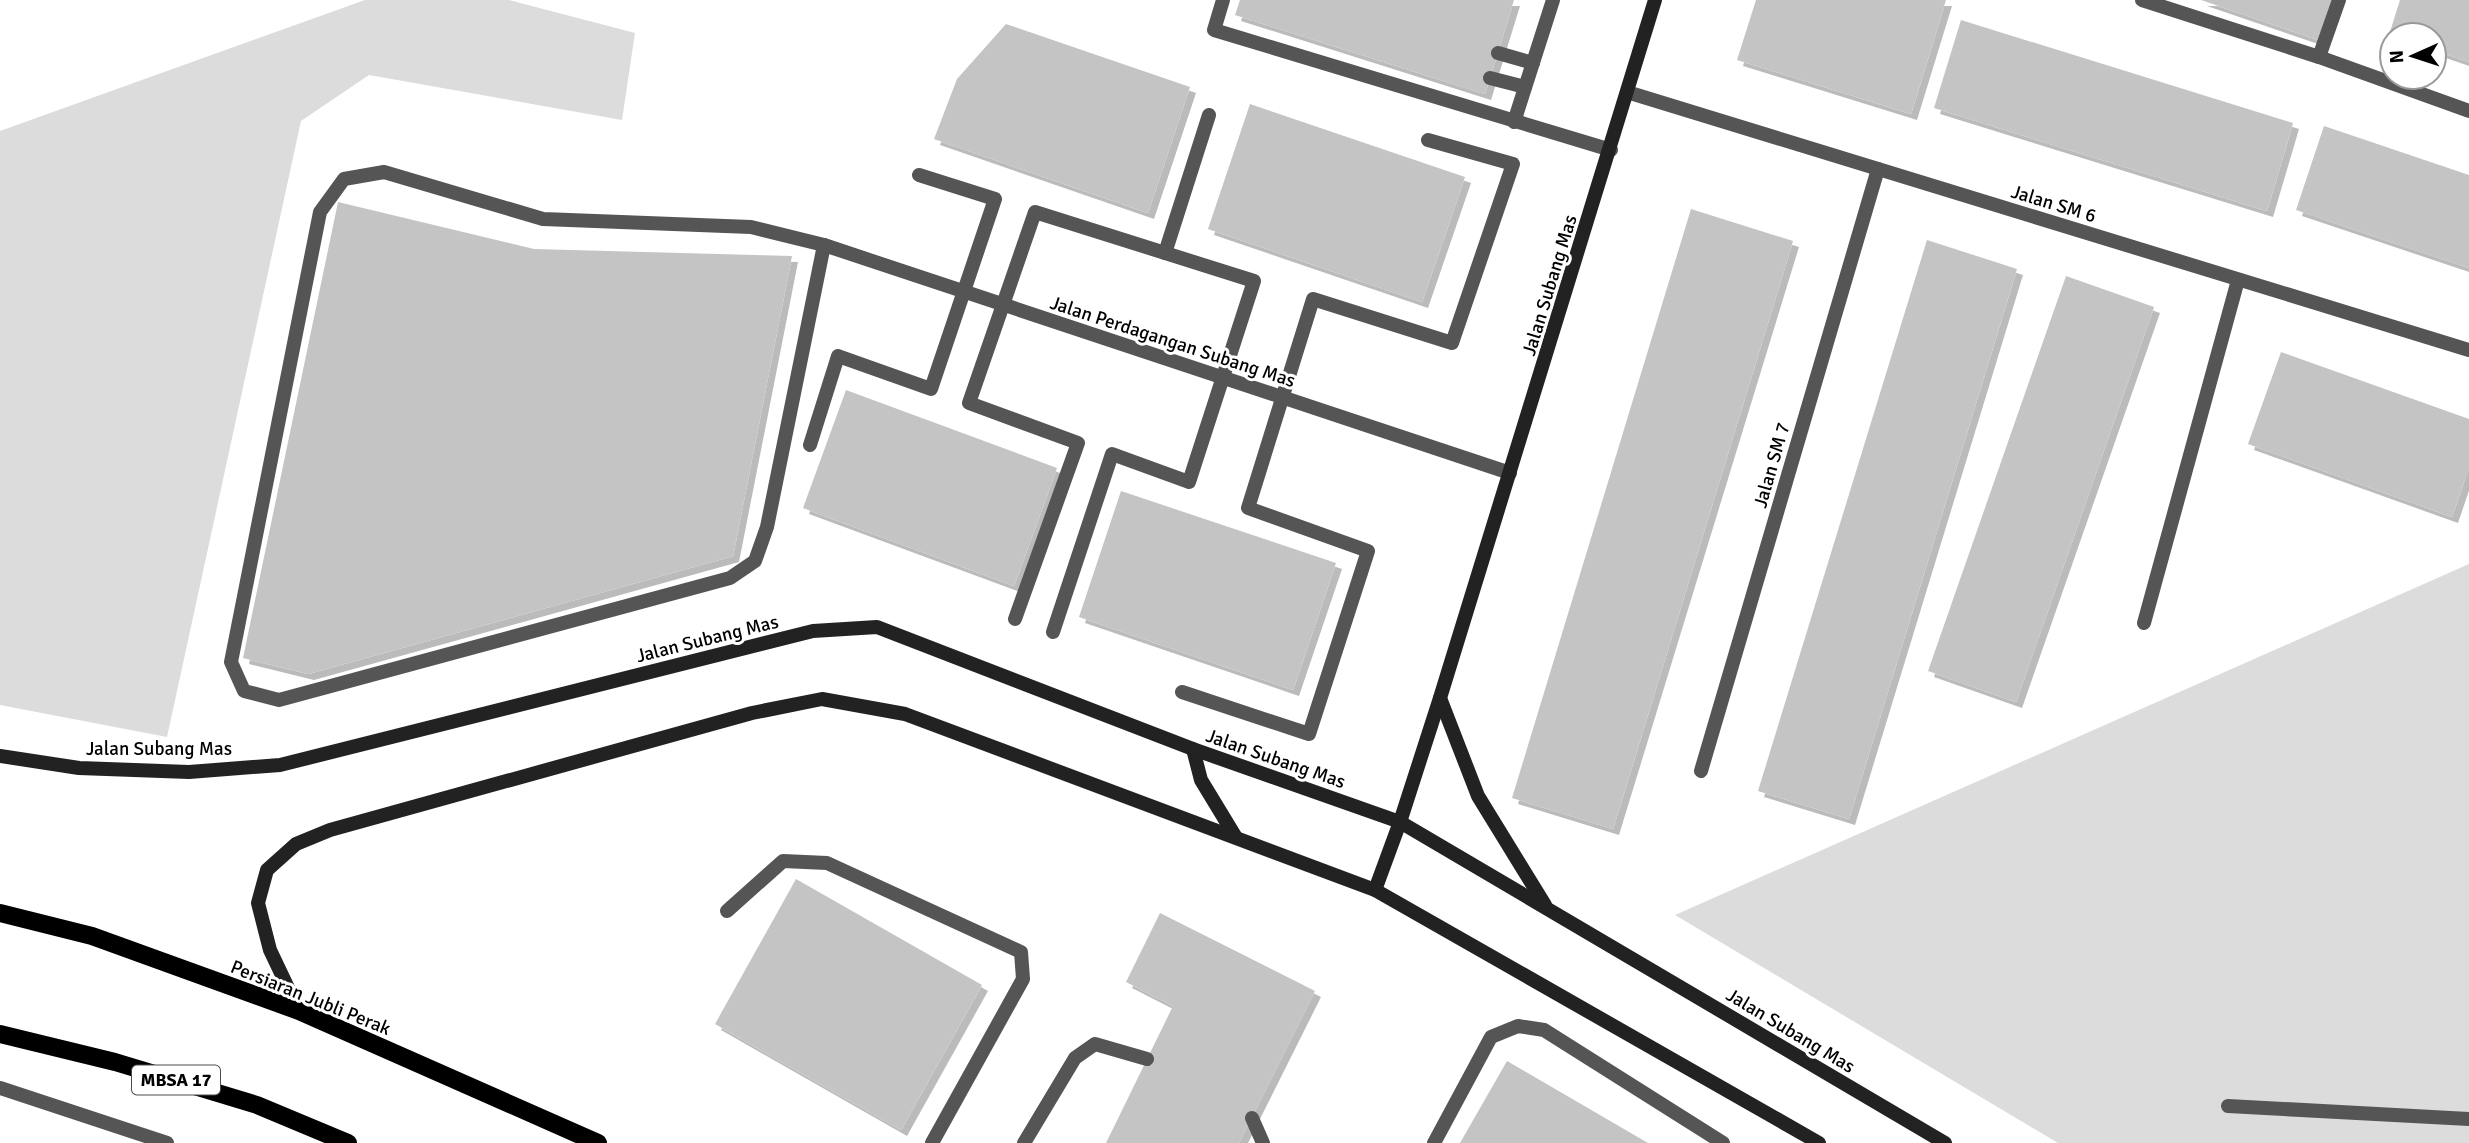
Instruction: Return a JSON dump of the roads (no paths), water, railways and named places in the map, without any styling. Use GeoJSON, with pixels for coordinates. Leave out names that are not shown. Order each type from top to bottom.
{"type":"FeatureCollection","features":[{"type":"Feature","properties":{"kind":"main road","name":"Persiaran Jubli Perak"},"geometry":{"type":"LineString","coordinates":[[0,913],[92,936],[299,1011],[598,1143]]}},
{"type":"Feature","properties":{"kind":"main road","name":"MBSA 17"},"geometry":{"type":"LineString","coordinates":[[0,1034],[115,1062],[257,1105],[348,1143]]}},
{"type":"Feature","properties":{"kind":"street"},"geometry":{"type":"LineString","coordinates":[[1223,0],[1214,30],[1611,150]]}},
{"type":"Feature","properties":{"kind":"street"},"geometry":{"type":"LineString","coordinates":[[1514,122],[1553,0]]}},
{"type":"Feature","properties":{"kind":"street","name":"Jalan Subang Mas"},"geometry":{"type":"LineString","coordinates":[[1375,890],[1401,822],[1656,0]]}},
{"type":"Feature","properties":{"kind":"street"},"geometry":{"type":"LineString","coordinates":[[2142,0],[2319,57],[2469,111]]}},
{"type":"Feature","properties":{"kind":"street"},"geometry":{"type":"LineString","coordinates":[[2319,57],[2339,0]]}},
{"type":"Feature","properties":{"kind":"street"},"geometry":{"type":"LineString","coordinates":[[1498,53],[1533,63]]}},
{"type":"Feature","properties":{"kind":"street"},"geometry":{"type":"LineString","coordinates":[[1490,78],[1525,87]]}},
{"type":"Feature","properties":{"kind":"street","name":"Jalan SM 6"},"geometry":{"type":"LineString","coordinates":[[1627,92],[2469,350]]}},
{"type":"Feature","properties":{"kind":"street"},"geometry":{"type":"LineString","coordinates":[[1165,253],[1209,115]]}},
{"type":"Feature","properties":{"kind":"street"},"geometry":{"type":"LineString","coordinates":[[1182,692],[1308,733],[1368,551],[1248,508],[1313,299],[1452,343],[1513,164],[1428,140]]}},
{"type":"Feature","properties":{"kind":"street","name":"Jalan SM 7"},"geometry":{"type":"LineString","coordinates":[[1701,771],[1878,169]]}},
{"type":"Feature","properties":{"kind":"street","name":"Jalan Perdagangan Subang Mas"},"geometry":{"type":"LineString","coordinates":[[824,245],[767,527],[755,561],[730,578],[279,700],[244,691],[231,663],[320,212],[344,179],[384,172],[543,219],[751,226],[824,245],[1510,473]]}},
{"type":"Feature","properties":{"kind":"street"},"geometry":{"type":"LineString","coordinates":[[810,445],[838,356],[931,389],[995,199],[919,175]]}},
{"type":"Feature","properties":{"kind":"street"},"geometry":{"type":"LineString","coordinates":[[1015,619],[1079,443],[969,403],[1035,212],[1254,281],[1189,482],[1112,454],[1053,632]]}},
{"type":"Feature","properties":{"kind":"street"},"geometry":{"type":"LineString","coordinates":[[2144,622],[2238,279]]}},
{"type":"Feature","properties":{"kind":"street","name":"Jalan Subang Mas"},"geometry":{"type":"LineString","coordinates":[[0,756],[79,768],[189,772],[280,765],[813,631],[877,627],[1193,749],[1401,822],[1945,1143]]}},
{"type":"Feature","properties":{"kind":"street"},"geometry":{"type":"LineString","coordinates":[[1440,698],[1478,796],[1546,907]]}},
{"type":"Feature","properties":{"kind":"street"},"geometry":{"type":"LineString","coordinates":[[299,1011],[270,950],[258,903],[267,870],[296,844],[330,830],[752,713],[822,699],[905,713],[1375,890],[1819,1143]]}},
{"type":"Feature","properties":{"kind":"street"},"geometry":{"type":"LineString","coordinates":[[1193,749],[1201,780],[1236,836]]}},
{"type":"Feature","properties":{"kind":"street"},"geometry":{"type":"LineString","coordinates":[[727,911],[783,861],[827,863],[1021,951],[1023,979],[932,1143]]}},
{"type":"Feature","properties":{"kind":"street"},"geometry":{"type":"LineString","coordinates":[[1433,1143],[1491,1037],[1518,1026],[1544,1030],[1723,1143]]}},
{"type":"Feature","properties":{"kind":"street"},"geometry":{"type":"LineString","coordinates":[[1024,1143],[1074,1058],[1095,1044],[1147,1059]]}},
{"type":"Feature","properties":{"kind":"street"},"geometry":{"type":"LineString","coordinates":[[0,1088],[146,1139],[167,1143]]}},
{"type":"Feature","properties":{"kind":"street"},"geometry":{"type":"LineString","coordinates":[[2228,1106],[2469,1119]]}},
{"type":"Feature","properties":{"kind":"street"},"geometry":{"type":"LineString","coordinates":[[1252,1118],[1263,1143]]}}]}
